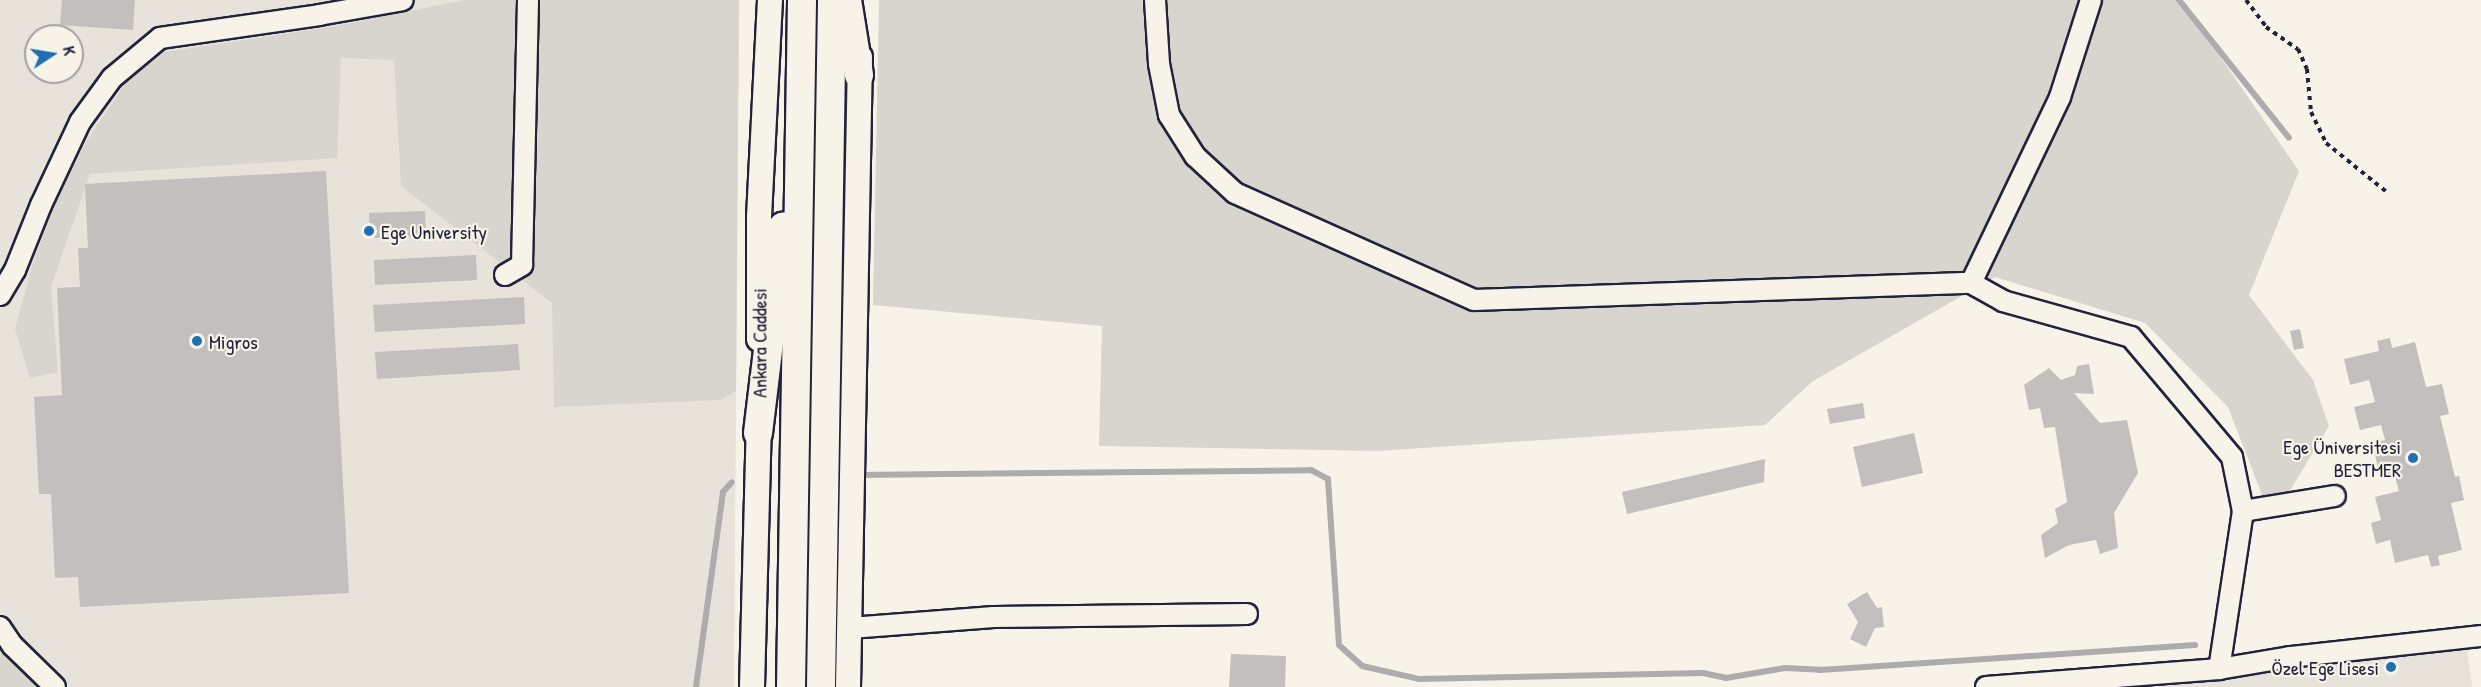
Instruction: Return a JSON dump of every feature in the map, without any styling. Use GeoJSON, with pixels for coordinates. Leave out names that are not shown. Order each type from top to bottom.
{"type":"FeatureCollection","features":[{"type":"Feature","properties":{"kind":"highway","name":"Ankara Caddesi"},"geometry":{"type":"LineString","coordinates":[[791,687],[802,0]]}},
{"type":"Feature","properties":{"kind":"highway"},"geometry":{"type":"LineString","coordinates":[[821,687],[832,0]]}},
{"type":"Feature","properties":{"kind":"highway"},"geometry":{"type":"LineString","coordinates":[[848,0],[860,75]]}},
{"type":"Feature","properties":{"kind":"highway"},"geometry":{"type":"LineString","coordinates":[[758,433],[801,70]]}},
{"type":"Feature","properties":{"kind":"main road","name":"Ankara Caddesi"},"geometry":{"type":"LineString","coordinates":[[752,687],[758,433],[759,217],[770,0]]}},
{"type":"Feature","properties":{"kind":"main road"},"geometry":{"type":"LineString","coordinates":[[848,687],[861,0]]}},
{"type":"Feature","properties":{"kind":"street"},"geometry":{"type":"LineString","coordinates":[[0,296],[15,270],[40,205],[80,122],[112,78],[160,38],[319,15],[403,0]]}},
{"type":"Feature","properties":{"kind":"street"},"geometry":{"type":"LineString","coordinates":[[506,275],[522,265],[528,0]]}},
{"type":"Feature","properties":{"kind":"street"},"geometry":{"type":"LineString","coordinates":[[1155,0],[1159,64],[1169,115],[1195,156],[1234,193],[1474,300],[1971,283],[2003,301],[2131,337],[2232,457],[2243,511],[2219,669]]}},
{"type":"Feature","properties":{"kind":"street"},"geometry":{"type":"LineString","coordinates":[[1971,283],[2060,98],[2091,0]]}},
{"type":"Feature","properties":{"kind":"street"},"geometry":{"type":"LineString","coordinates":[[2243,511],[2335,496]]}},
{"type":"Feature","properties":{"kind":"street"},"geometry":{"type":"LineString","coordinates":[[850,628],[994,617],[1247,614]]}},
{"type":"Feature","properties":{"kind":"street"},"geometry":{"type":"LineString","coordinates":[[0,627],[12,645],[56,687]]}},
{"type":"Feature","properties":{"kind":"street"},"geometry":{"type":"LineString","coordinates":[[1986,687],[2123,681],[2290,657],[2480,642]]}},
{"type":"Feature","properties":{"kind":"path"},"geometry":{"type":"LineString","coordinates":[[2246,0],[2266,27],[2298,49],[2307,69],[2311,112],[2326,143],[2388,193]]}},
{"type":"Feature","properties":{"kind":"shaded area","name":"Ege University"},"geometry":{"type":"Polygon","coordinates":[[[0,0],[739,0],[734,687],[0,687],[0,0]]]}},
{"type":"Feature","properties":{"kind":"shaded area"},"geometry":{"type":"Polygon","coordinates":[[[464,0],[739,0],[736,391],[721,400],[554,407],[552,303],[401,186],[394,60],[341,58],[337,158],[90,174],[51,287],[58,372],[30,378],[15,329],[33,263],[56,200],[86,142],[127,81],[165,52],[337,26],[464,0]]]}},
{"type":"Feature","properties":{"kind":"shaded area"},"geometry":{"type":"Polygon","coordinates":[[[879,0],[2181,0],[2299,171],[2249,295],[2313,380],[2329,426],[2283,502],[2264,500],[2228,407],[2145,323],[1995,277],[1813,381],[1765,425],[1378,451],[1099,446],[1102,326],[873,305],[879,0]]]}},
{"type":"Feature","properties":{"kind":"shaded area"},"geometry":{"type":"Polygon","coordinates":[[[0,643],[48,687],[0,687],[0,643]]]}},
{"type":"Feature","properties":{"kind":"shaded area","name":"Özel Ege Lisesi"},"geometry":{"type":"Polygon","coordinates":[[[2467,648],[2472,687],[2159,687],[2467,648]]]}},
{"type":"Feature","properties":{"kind":"building"},"geometry":{"type":"Polygon","coordinates":[[[62,0],[135,0],[133,30],[84,27],[84,24],[60,24],[62,0]]]}},
{"type":"Feature","properties":{"kind":"building","name":"Migros"},"geometry":{"type":"Polygon","coordinates":[[[326,171],[349,593],[80,607],[78,577],[55,578],[51,494],[39,494],[34,397],[62,395],[57,288],[80,287],[78,248],[88,248],[85,184],[326,171]]]}},
{"type":"Feature","properties":{"kind":"building"},"geometry":{"type":"Polygon","coordinates":[[[425,211],[426,237],[370,238],[369,213],[425,211]]]}},
{"type":"Feature","properties":{"kind":"building"},"geometry":{"type":"Polygon","coordinates":[[[476,255],[477,280],[375,285],[374,260],[476,255]]]}},
{"type":"Feature","properties":{"kind":"building"},"geometry":{"type":"Polygon","coordinates":[[[524,297],[525,324],[375,332],[373,305],[524,297]]]}},
{"type":"Feature","properties":{"kind":"building"},"geometry":{"type":"Polygon","coordinates":[[[2300,329],[2304,348],[2294,350],[2290,331],[2300,329]]]}},
{"type":"Feature","properties":{"kind":"building","name":"Ege Üniversitesi BESTMER"},"geometry":{"type":"Polygon","coordinates":[[[2390,338],[2392,348],[2415,342],[2426,387],[2442,384],[2449,414],[2440,416],[2455,477],[2459,476],[2464,500],[2451,503],[2462,550],[2438,556],[2440,565],[2431,567],[2428,555],[2395,563],[2390,540],[2376,544],[2371,523],[2381,520],[2375,497],[2399,491],[2394,473],[2380,476],[2372,443],[2385,440],[2381,425],[2360,430],[2354,407],[2375,402],[2369,380],[2350,385],[2344,359],[2379,351],[2377,341],[2390,338]]]}},
{"type":"Feature","properties":{"kind":"building"},"geometry":{"type":"Polygon","coordinates":[[[518,344],[520,370],[377,379],[375,352],[518,344]]]}},
{"type":"Feature","properties":{"kind":"building"},"geometry":{"type":"Polygon","coordinates":[[[2089,364],[2094,394],[2074,393],[2100,423],[2127,420],[2138,473],[2114,513],[2118,548],[2100,554],[2096,540],[2069,545],[2045,558],[2041,535],[2058,523],[2055,509],[2067,502],[2055,427],[2044,428],[2040,408],[2029,410],[2024,385],[2049,368],[2061,380],[2075,375],[2077,366],[2089,364]]]}},
{"type":"Feature","properties":{"kind":"building"},"geometry":{"type":"Polygon","coordinates":[[[1863,403],[1865,418],[1830,424],[1827,409],[1863,403]]]}},
{"type":"Feature","properties":{"kind":"building"},"geometry":{"type":"Polygon","coordinates":[[[1914,433],[1923,473],[1862,487],[1853,447],[1914,433]]]}},
{"type":"Feature","properties":{"kind":"building"},"geometry":{"type":"Polygon","coordinates":[[[1765,459],[1764,482],[1627,514],[1622,492],[1765,459]]]}},
{"type":"Feature","properties":{"kind":"building"},"geometry":{"type":"Polygon","coordinates":[[[1867,592],[1877,608],[1882,607],[1884,627],[1875,628],[1866,647],[1850,639],[1858,622],[1847,604],[1867,592]]]}},
{"type":"Feature","properties":{"kind":"building"},"geometry":{"type":"Polygon","coordinates":[[[1231,654],[1286,656],[1285,687],[1229,687],[1231,654]]]}},
{"type":"Feature","properties":{"kind":"waterway"},"geometry":{"type":"LineString","coordinates":[[2179,0],[2289,138]]}},
{"type":"Feature","properties":{"kind":"waterway"},"geometry":{"type":"LineString","coordinates":[[857,475],[1311,470],[1328,479],[1339,645],[1362,666],[1419,679],[1703,673],[1726,678],[1785,668],[1820,670],[2195,645]]}},
{"type":"Feature","properties":{"kind":"waterway"},"geometry":{"type":"LineString","coordinates":[[696,687],[723,492],[732,482]]}},
{"type":"Feature","properties":{"kind":"place","name":"Ege University"},"geometry":{"type":"Point","coordinates":[369,231]}},
{"type":"Feature","properties":{"kind":"place","name":"Migros"},"geometry":{"type":"Point","coordinates":[197,341]}},
{"type":"Feature","properties":{"kind":"place","name":"Ege Üniversitesi BESTMER"},"geometry":{"type":"Point","coordinates":[2413,458]}},
{"type":"Feature","properties":{"kind":"place","name":"Özel Ege Lisesi"},"geometry":{"type":"Point","coordinates":[2391,667]}}]}
